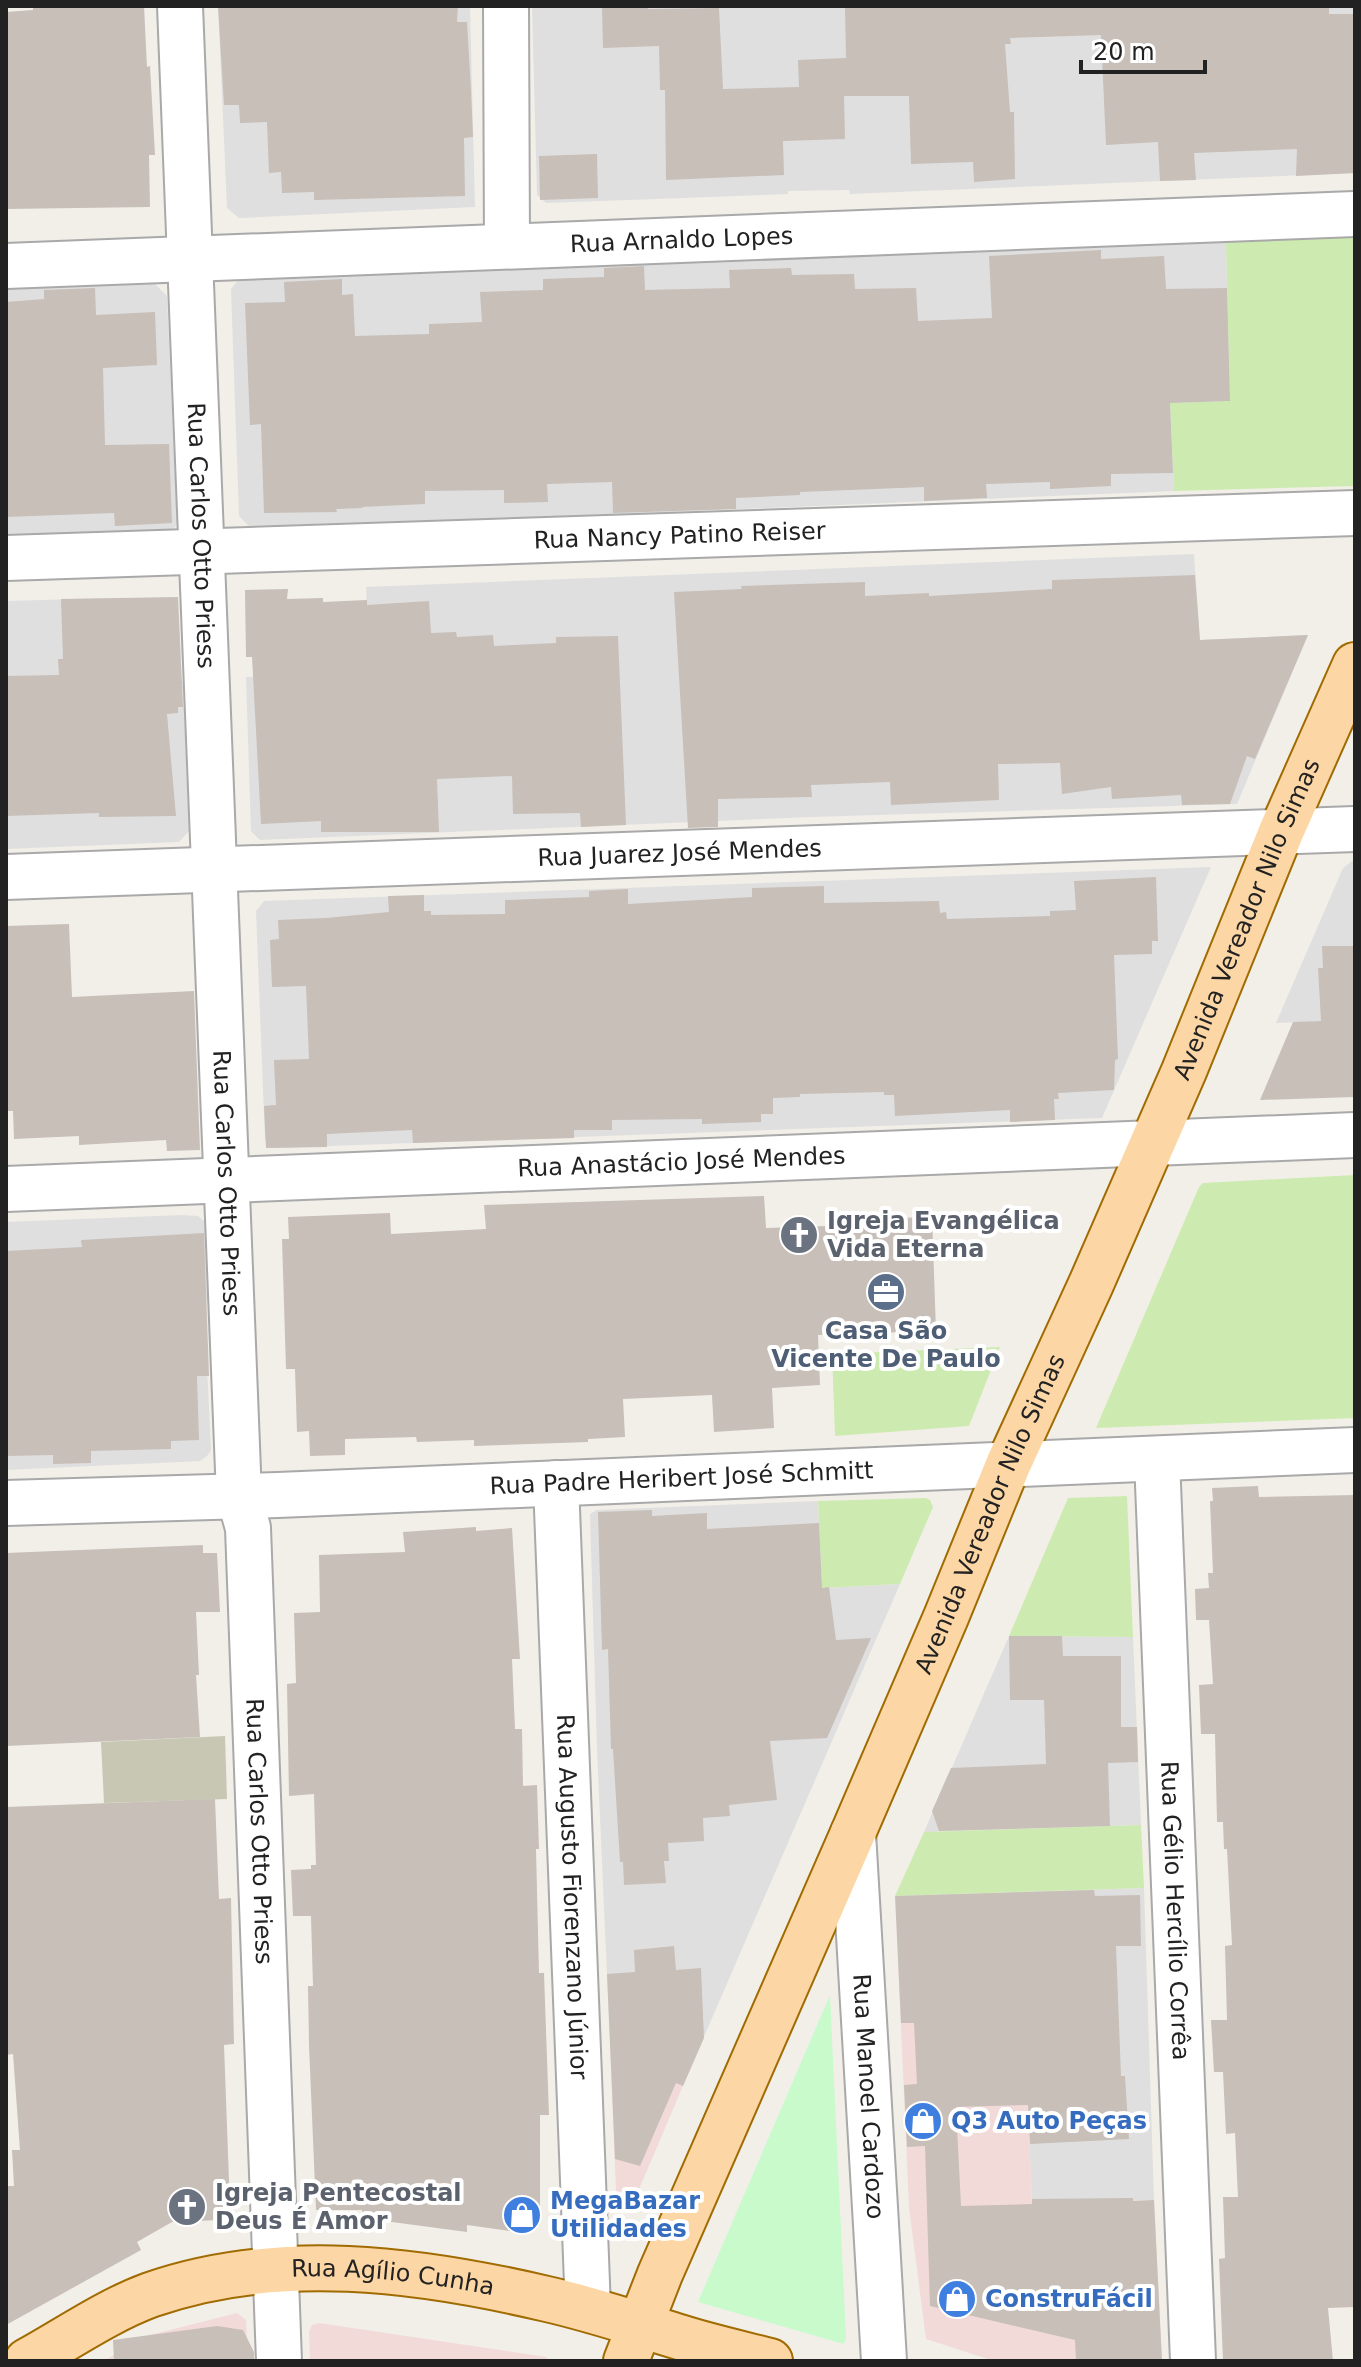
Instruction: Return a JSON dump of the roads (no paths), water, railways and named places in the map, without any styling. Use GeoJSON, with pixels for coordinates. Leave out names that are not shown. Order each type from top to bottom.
{"type":"FeatureCollection","features":[{"type":"Feature","properties":{"kind":"main road","name":"Avenida Vereador Nilo Simas"},"geometry":{"type":"LineString","coordinates":[[633,2343],[672,2245],[946,1617],[1008,1465],[1184,1071],[1281,832],[1355,665]]}},
{"type":"Feature","properties":{"kind":"main road","name":"Rua Agílio Cunha"},"geometry":{"type":"LineString","coordinates":[[27,2361],[127,2305],[152,2295],[237,2275],[330,2267],[434,2277],[547,2299],[588,2309],[633,2343],[770,2361]]}},
{"type":"Feature","properties":{"kind":"street","name":"Rua Carlos Otto Priess"},"geometry":{"type":"LineString","coordinates":[[180,6],[239,1496],[248,1528],[279,2361]]}},
{"type":"Feature","properties":{"kind":"street"},"geometry":{"type":"LineString","coordinates":[[506,6],[507,246]]}},
{"type":"Feature","properties":{"kind":"street","name":"Rua Arnaldo Lopes"},"geometry":{"type":"LineString","coordinates":[[6,266],[1355,214]]}},
{"type":"Feature","properties":{"kind":"street","name":"Rua Nancy Patino Reiser"},"geometry":{"type":"LineString","coordinates":[[6,558],[1355,513]]}},
{"type":"Feature","properties":{"kind":"street","name":"Rua Juarez José Mendes"},"geometry":{"type":"LineString","coordinates":[[6,877],[1355,829]]}},
{"type":"Feature","properties":{"kind":"street","name":"Rua Anastácio José Mendes"},"geometry":{"type":"LineString","coordinates":[[6,1189],[1355,1135]]}},
{"type":"Feature","properties":{"kind":"street","name":"Rua Padre Heribert José Schmitt"},"geometry":{"type":"LineString","coordinates":[[6,1503],[1355,1450]]}},
{"type":"Feature","properties":{"kind":"street","name":"Rua Gélio Hercílio Corrêa"},"geometry":{"type":"LineString","coordinates":[[1157,1459],[1193,2361]]}},
{"type":"Feature","properties":{"kind":"street","name":"Rua Augusto Fiorenzano Júnior"},"geometry":{"type":"LineString","coordinates":[[556,1483],[588,2309]]}},
{"type":"Feature","properties":{"kind":"street","name":"Rua Manoel Cardozo"},"geometry":{"type":"LineString","coordinates":[[853,1833],[884,2361]]}},
{"type":"Feature","properties":{"kind":"place","name":"Igreja Evangélica Vida Eterna"},"geometry":{"type":"Point","coordinates":[799,1235]}},
{"type":"Feature","properties":{"kind":"place","name":"Casa São Vicente De Paulo"},"geometry":{"type":"Point","coordinates":[886,1292]}},
{"type":"Feature","properties":{"kind":"place","name":"Q3 Auto Peças"},"geometry":{"type":"Point","coordinates":[923,2121]}},
{"type":"Feature","properties":{"kind":"place","name":"Igreja Pentecostal Deus É Amor"},"geometry":{"type":"Point","coordinates":[187,2207]}},
{"type":"Feature","properties":{"kind":"place","name":"MegaBazar Utilidades"},"geometry":{"type":"Point","coordinates":[522,2215]}},
{"type":"Feature","properties":{"kind":"place","name":"ConstruFácil"},"geometry":{"type":"Point","coordinates":[957,2299]}}]}
